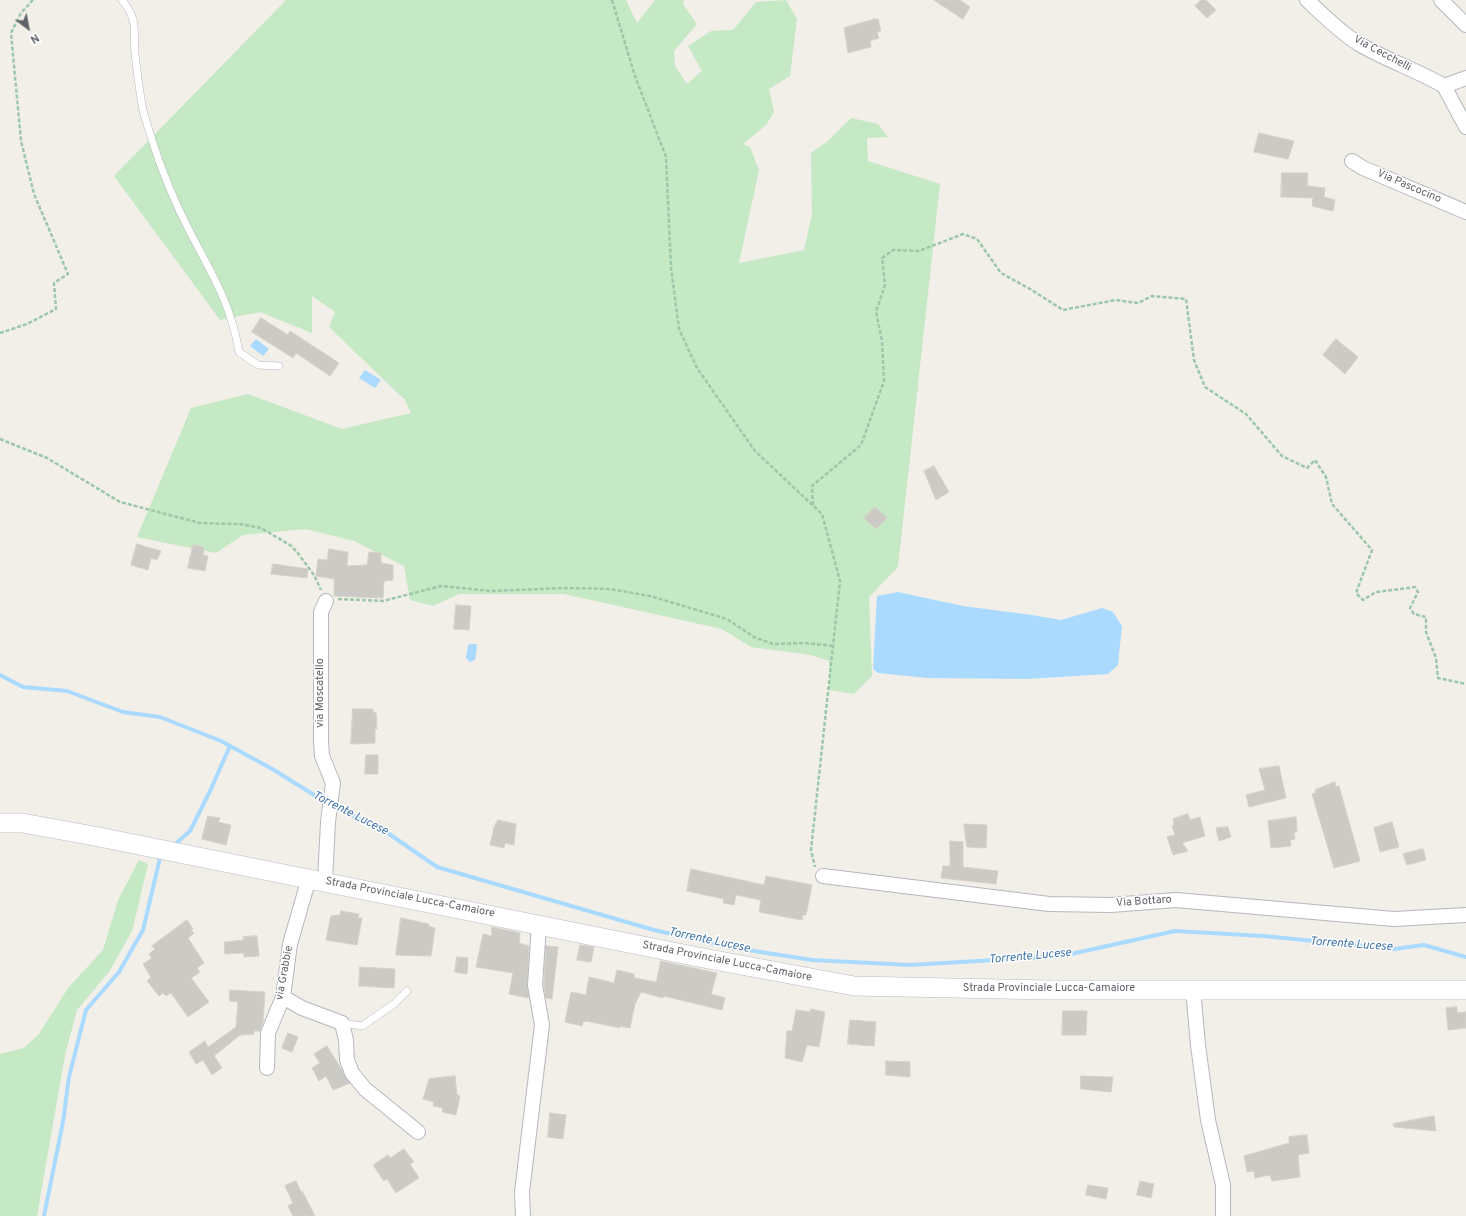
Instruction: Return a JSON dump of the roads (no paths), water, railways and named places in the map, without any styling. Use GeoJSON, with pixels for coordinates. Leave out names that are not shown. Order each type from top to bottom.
{"type":"FeatureCollection","features":[{"type":"Feature","properties":{"kind":"main road","name":"Strada Provinciale Lucca-Camaiore"},"geometry":{"type":"LineString","coordinates":[[0,823],[22,823],[187,854],[720,962],[854,986],[1050,990],[1466,990]]}},
{"type":"Feature","properties":{"kind":"street","name":"Via Cecchelli"},"geometry":{"type":"LineString","coordinates":[[1307,0],[1357,43],[1392,62],[1425,75],[1444,86]]}},
{"type":"Feature","properties":{"kind":"street"},"geometry":{"type":"LineString","coordinates":[[1441,0],[1466,25]]}},
{"type":"Feature","properties":{"kind":"street"},"geometry":{"type":"LineString","coordinates":[[1466,78],[1444,86],[1466,127]]}},
{"type":"Feature","properties":{"kind":"street","name":"Via Pascocino"},"geometry":{"type":"LineString","coordinates":[[1352,161],[1363,168],[1466,212]]}},
{"type":"Feature","properties":{"kind":"street","name":"via Moscatello"},"geometry":{"type":"LineString","coordinates":[[317,880],[328,822],[333,783],[322,756],[321,741],[321,612],[326,602]]}},
{"type":"Feature","properties":{"kind":"street","name":"Via Bottaro"},"geometry":{"type":"LineString","coordinates":[[823,876],[1049,904],[1111,905],[1176,900],[1394,919],[1466,915]]}},
{"type":"Feature","properties":{"kind":"street","name":"via Grabbie"},"geometry":{"type":"LineString","coordinates":[[267,1068],[268,1033],[283,997],[290,944],[317,880]]}},
{"type":"Feature","properties":{"kind":"street"},"geometry":{"type":"LineString","coordinates":[[523,1216],[522,1192],[542,1025],[535,985],[540,925]]}},
{"type":"Feature","properties":{"kind":"street"},"geometry":{"type":"LineString","coordinates":[[1193,989],[1198,1045],[1208,1120],[1223,1185],[1223,1216]]}},
{"type":"Feature","properties":{"kind":"street"},"geometry":{"type":"LineString","coordinates":[[283,997],[302,1008],[342,1023],[346,1040],[347,1060],[352,1073],[365,1089],[418,1132]]}},
{"type":"Feature","properties":{"kind":"lane"},"geometry":{"type":"LineString","coordinates":[[122,0],[130,10],[136,28],[135,52],[142,106],[166,182],[190,232],[222,292],[236,334],[239,352],[258,365],[279,366]]}},
{"type":"Feature","properties":{"kind":"lane"},"geometry":{"type":"LineString","coordinates":[[342,1023],[362,1026],[394,1004],[406,991]]}},
{"type":"Feature","properties":{"kind":"water"},"geometry":{"type":"Polygon","coordinates":[[[256,339],[269,349],[263,356],[250,346],[256,339]]]}},
{"type":"Feature","properties":{"kind":"water"},"geometry":{"type":"Polygon","coordinates":[[[365,370],[381,380],[375,388],[359,378],[365,370]]]}},
{"type":"Feature","properties":{"kind":"water"},"geometry":{"type":"Polygon","coordinates":[[[898,592],[963,606],[1061,620],[1102,608],[1113,612],[1122,626],[1118,665],[1108,674],[1027,679],[927,678],[878,673],[873,669],[877,596],[898,592]]]}},
{"type":"Feature","properties":{"kind":"water"},"geometry":{"type":"Polygon","coordinates":[[[476,644],[477,647],[475,660],[470,662],[466,658],[468,645],[476,644]]]}},
{"type":"Feature","properties":{"kind":"waterway","name":"Torrente Lucese"},"geometry":{"type":"LineString","coordinates":[[0,675],[23,687],[67,691],[123,712],[160,717],[221,741],[274,770],[327,803]]}},
{"type":"Feature","properties":{"kind":"waterway"},"geometry":{"type":"LineString","coordinates":[[173,846],[190,831],[230,746]]}},
{"type":"Feature","properties":{"kind":"waterway","name":"Torrente Lucese"},"geometry":{"type":"LineString","coordinates":[[333,807],[382,829],[437,867],[654,930],[735,948],[812,960],[910,965],[1062,956],[1175,931],[1264,936],[1394,949],[1424,945],[1466,957]]}},
{"type":"Feature","properties":{"kind":"waterway"},"geometry":{"type":"LineString","coordinates":[[44,1216],[63,1122],[69,1077],[86,1010],[119,972],[143,930],[160,858],[164,855]]}}]}
